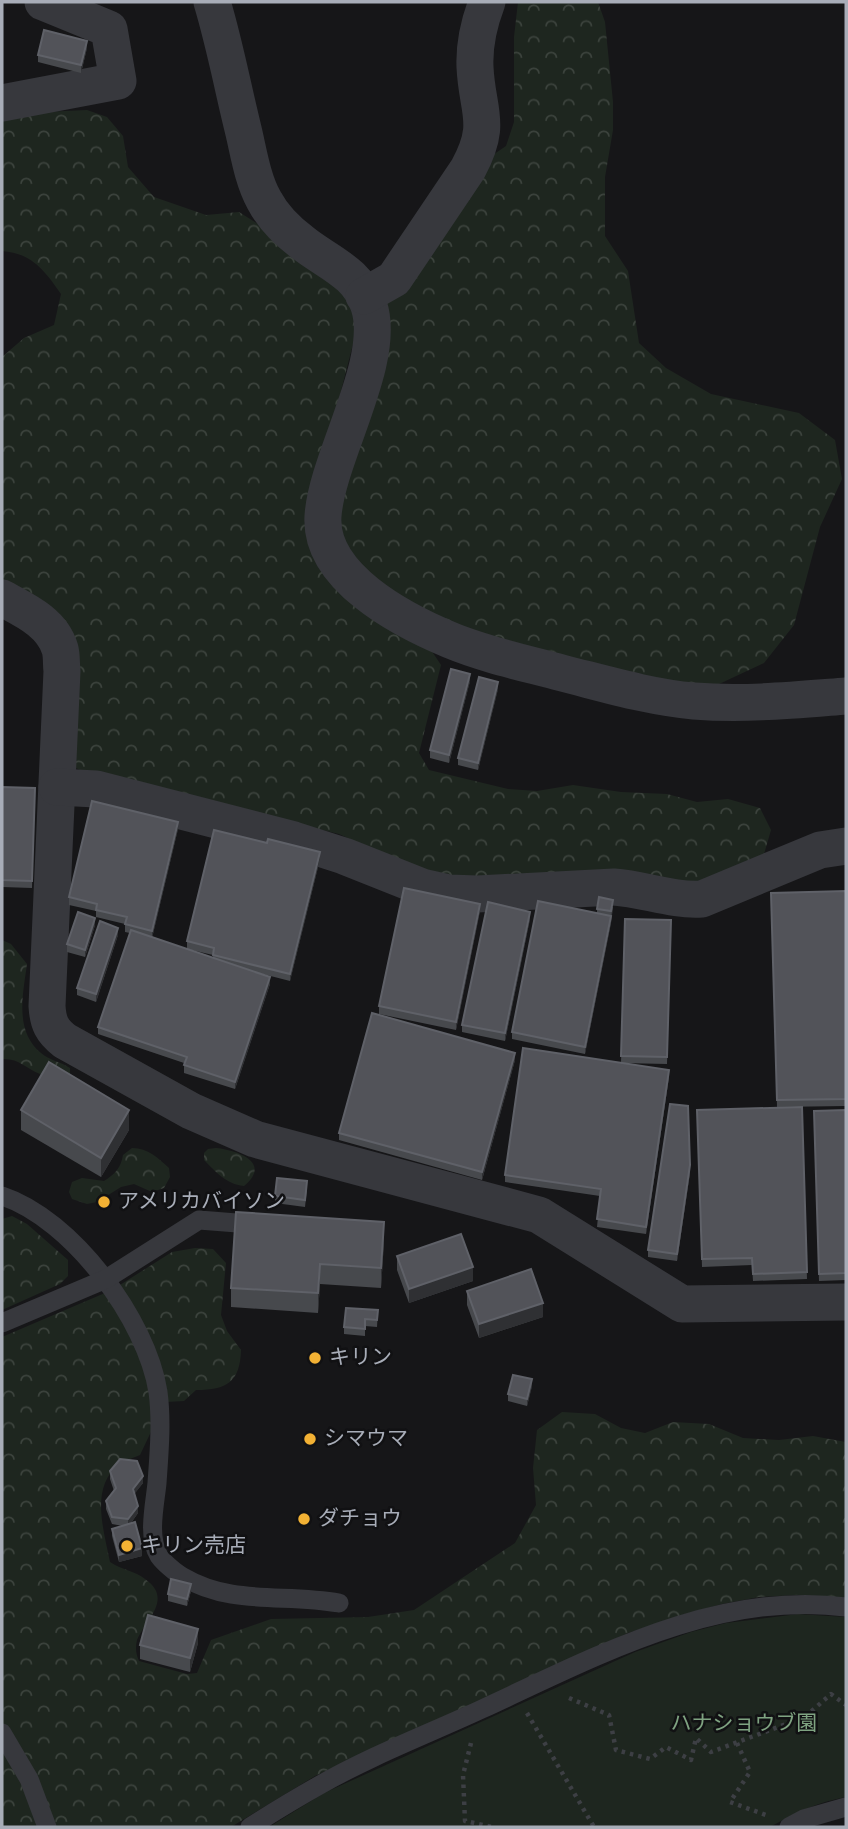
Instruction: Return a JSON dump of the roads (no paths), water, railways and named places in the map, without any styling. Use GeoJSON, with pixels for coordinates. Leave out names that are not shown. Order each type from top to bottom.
{"type":"FeatureCollection","features":[{"type":"Feature","properties":{"kind":"street"},"geometry":{"type":"LineString","coordinates":[[2,103],[118,81],[109,30],[43,2]]}},
{"type":"Feature","properties":{"kind":"street"},"geometry":{"type":"LineString","coordinates":[[212,2],[253,171],[263,199],[278,221],[304,244],[355,281],[369,306],[373,332],[369,361],[327,494],[323,517],[326,541],[335,562],[352,580],[404,617],[450,640],[487,653],[615,687],[680,699],[732,703],[846,696]]}},
{"type":"Feature","properties":{"kind":"street"},"geometry":{"type":"LineString","coordinates":[[363,296],[394,279],[478,150],[483,129],[475,49],[487,2]]}},
{"type":"Feature","properties":{"kind":"street"},"geometry":{"type":"LineString","coordinates":[[2,598],[48,627],[60,648],[62,671],[47,1006],[47,1020],[54,1032],[65,1041],[191,1111],[255,1139],[539,1214],[682,1304],[846,1302]]}},
{"type":"Feature","properties":{"kind":"street"},"geometry":{"type":"LineString","coordinates":[[57,787],[96,789],[294,840],[344,856],[422,887],[449,893],[614,887],[685,900],[702,899],[820,850],[846,846]]}},
{"type":"Feature","properties":{"kind":"lane"},"geometry":{"type":"LineString","coordinates":[[2,1196],[35,1211],[106,1279],[148,1355],[158,1392],[159,1436],[152,1530],[159,1556],[182,1576],[245,1598],[310,1598],[339,1603]]}},
{"type":"Feature","properties":{"kind":"lane"},"geometry":{"type":"LineString","coordinates":[[2,1323],[106,1279],[199,1220],[287,1226]]}},
{"type":"Feature","properties":{"kind":"lane"},"geometry":{"type":"LineString","coordinates":[[250,1827],[319,1785],[632,1642],[724,1613],[760,1607],[846,1607]]}},
{"type":"Feature","properties":{"kind":"lane"},"geometry":{"type":"LineString","coordinates":[[2,1733],[29,1779],[47,1827]]}},
{"type":"Feature","properties":{"kind":"lane"},"geometry":{"type":"LineString","coordinates":[[789,1827],[804,1819],[846,1807]]}},
{"type":"Feature","properties":{"kind":"place","name":"アメリカバイソン"},"geometry":{"type":"Point","coordinates":[104,1202]}},
{"type":"Feature","properties":{"kind":"place","name":"キリン"},"geometry":{"type":"Point","coordinates":[315,1358]}},
{"type":"Feature","properties":{"kind":"place","name":"シマウマ"},"geometry":{"type":"Point","coordinates":[310,1439]}},
{"type":"Feature","properties":{"kind":"place","name":"ダチョウ"},"geometry":{"type":"Point","coordinates":[304,1519]}},
{"type":"Feature","properties":{"kind":"place","name":"キリン売店"},"geometry":{"type":"Point","coordinates":[127,1546]}},
{"type":"Feature","properties":{"kind":"park label","name":"ハナショウブ園"},"geometry":{"type":"Point","coordinates":[744,1724]}}]}
